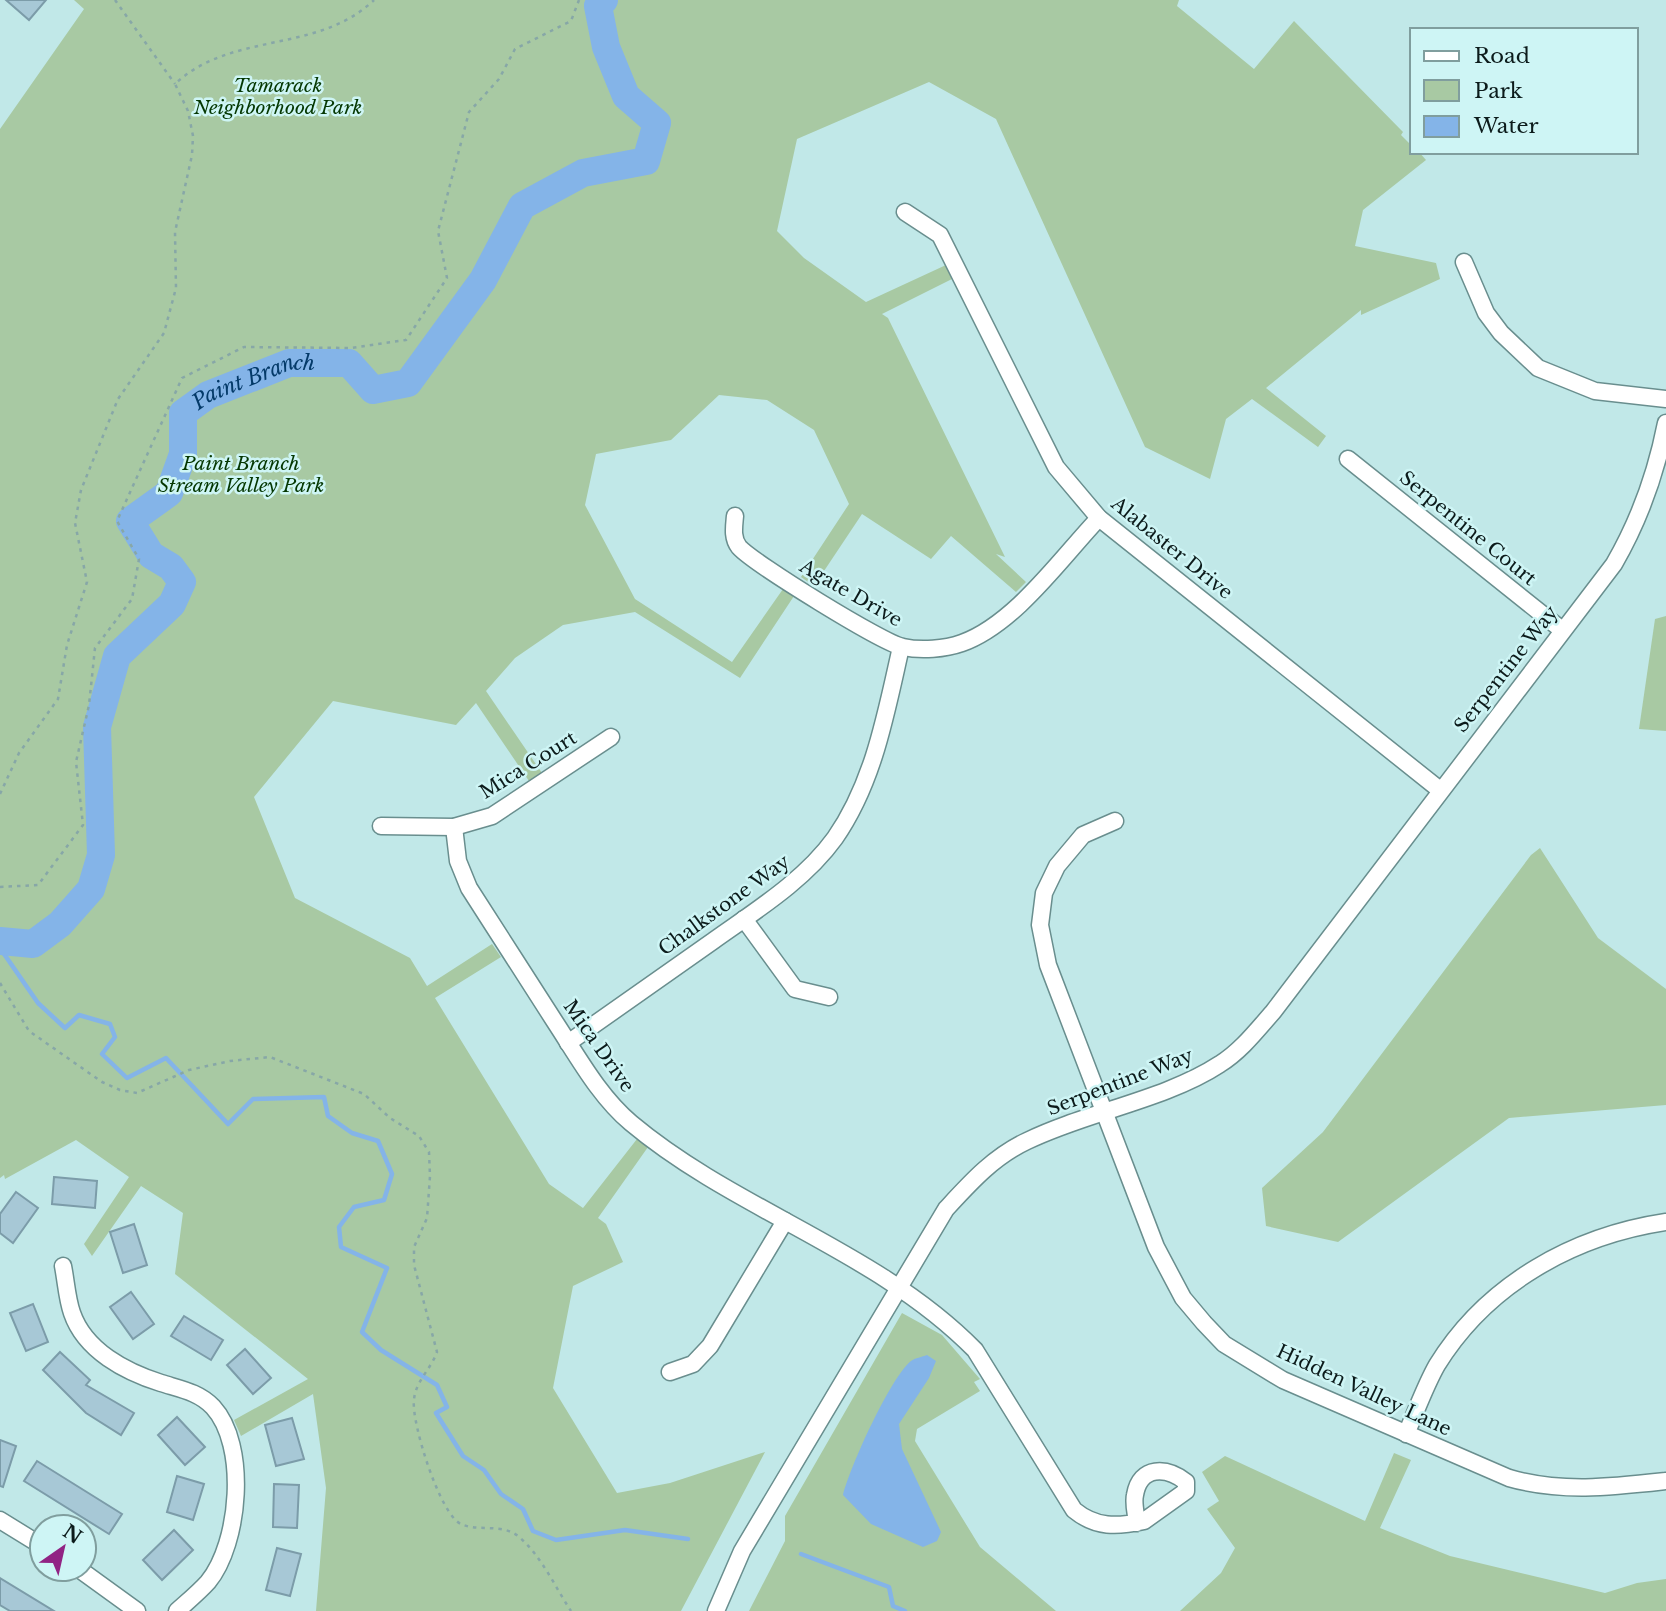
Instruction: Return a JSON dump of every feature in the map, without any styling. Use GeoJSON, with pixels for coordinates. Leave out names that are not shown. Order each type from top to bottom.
{"type":"FeatureCollection","features":[{"type":"Feature","properties":{"kind":"street","name":"Alabaster Drive"},"geometry":{"type":"LineString","coordinates":[[905,212],[940,235],[1056,467],[1099,518],[1440,790]]}},
{"type":"Feature","properties":{"kind":"street"},"geometry":{"type":"LineString","coordinates":[[1464,261],[1493,323],[1538,368],[1595,391],[1666,399]]}},
{"type":"Feature","properties":{"kind":"street","name":"Serpentine Way"},"geometry":{"type":"LineString","coordinates":[[716,1611],[741,1551],[946,1209],[986,1166],[1026,1141],[1192,1079],[1221,1064],[1243,1045],[1273,1012],[1614,564],[1636,527],[1656,471],[1666,423]]}},
{"type":"Feature","properties":{"kind":"street","name":"Serpentine Court"},"geometry":{"type":"LineString","coordinates":[[1348,459],[1562,631]]}},
{"type":"Feature","properties":{"kind":"street","name":"Agate Drive"},"geometry":{"type":"LineString","coordinates":[[735,516],[733,533],[739,547],[801,591],[901,647],[924,649],[960,644],[990,630],[1013,610],[1099,518]]}},
{"type":"Feature","properties":{"kind":"street","name":"Chalkstone Way"},"geometry":{"type":"LineString","coordinates":[[568,1043],[744,919],[807,871],[835,838],[856,800],[878,746],[901,647]]}},
{"type":"Feature","properties":{"kind":"street","name":"Mica Court"},"geometry":{"type":"LineString","coordinates":[[381,826],[454,827],[492,816],[611,737]]}},
{"type":"Feature","properties":{"kind":"street","name":"Hidden Valley Lane"},"geometry":{"type":"LineString","coordinates":[[1115,821],[1083,835],[1057,866],[1044,893],[1040,925],[1048,965],[1156,1247],[1183,1298],[1224,1344],[1283,1380],[1508,1478],[1543,1488],[1617,1487],[1666,1481]]}},
{"type":"Feature","properties":{"kind":"street","name":"Mica Drive"},"geometry":{"type":"LineString","coordinates":[[454,827],[458,861],[469,888],[600,1091],[628,1121],[666,1151],[897,1287],[954,1328],[975,1350],[1074,1510],[1087,1521],[1118,1526],[1137,1522]]}},
{"type":"Feature","properties":{"kind":"street"},"geometry":{"type":"LineString","coordinates":[[744,919],[795,989],[829,997]]}},
{"type":"Feature","properties":{"kind":"street"},"geometry":{"type":"LineString","coordinates":[[670,1372],[693,1364],[710,1346],[785,1221]]}},
{"type":"Feature","properties":{"kind":"street"},"geometry":{"type":"LineString","coordinates":[[1406,1434],[1437,1366],[1471,1319],[1527,1271],[1587,1242],[1666,1222]]}},
{"type":"Feature","properties":{"kind":"street"},"geometry":{"type":"LineString","coordinates":[[63,1266],[72,1313],[81,1332],[97,1350],[134,1374],[198,1394],[213,1407],[228,1428],[237,1479],[229,1543],[209,1581],[177,1611]]}},
{"type":"Feature","properties":{"kind":"street"},"geometry":{"type":"LineString","coordinates":[[0,1520],[28,1537]]}},
{"type":"Feature","properties":{"kind":"street"},"geometry":{"type":"LineString","coordinates":[[98,1583],[136,1611]]}},
{"type":"Feature","properties":{"kind":"path"},"geometry":{"type":"LineString","coordinates":[[0,794],[19,753],[53,709],[61,688],[67,645],[87,582],[75,523],[81,489],[118,399],[160,342],[168,320],[177,277],[175,232],[192,155],[193,136],[188,111],[175,83],[115,0]]}},
{"type":"Feature","properties":{"kind":"path"},"geometry":{"type":"LineString","coordinates":[[175,83],[201,64],[234,50],[335,27],[374,0]]}},
{"type":"Feature","properties":{"kind":"path"},"geometry":{"type":"LineString","coordinates":[[0,887],[38,885],[83,825],[76,762],[89,705],[95,648],[132,599],[139,559],[117,521],[182,378],[244,347],[351,348],[405,340],[447,278],[438,231],[469,112],[499,79],[515,49],[571,21],[579,0]]}},
{"type":"Feature","properties":{"kind":"path"},"geometry":{"type":"LineString","coordinates":[[0,984],[29,1031],[102,1082],[120,1090],[138,1093],[189,1070],[230,1061],[277,1059],[364,1094],[390,1118],[419,1136],[429,1152],[430,1176],[427,1218],[414,1247],[414,1265],[422,1307],[437,1352],[434,1362],[418,1385],[413,1402],[420,1443],[432,1476],[453,1517],[460,1524],[487,1526],[516,1534],[530,1548],[571,1611]]}},
{"type":"Feature","properties":{"kind":"green space","name":"Paint Branch Stream Valley Park"},"geometry":{"type":"Polygon","coordinates":[[[74,0],[1179,0],[1177,6],[1254,69],[1294,21],[1403,132],[1401,135],[1410,144],[1410,154],[1421,154],[1426,160],[1363,210],[1355,246],[1436,263],[1440,279],[1361,315],[1361,310],[1266,388],[1326,436],[1318,447],[1252,399],[1226,419],[1210,479],[1145,447],[996,119],[929,82],[797,139],[777,231],[804,258],[866,302],[946,265],[952,279],[882,314],[888,318],[1005,557],[996,554],[1026,582],[1016,592],[951,536],[931,559],[862,514],[814,586],[801,577],[849,504],[814,430],[767,400],[719,395],[671,440],[596,454],[585,505],[635,599],[732,662],[783,589],[794,596],[740,678],[635,612],[563,625],[515,658],[486,691],[542,773],[529,781],[476,703],[456,725],[333,701],[254,797],[295,898],[410,958],[427,986],[492,944],[501,957],[435,998],[549,1184],[583,1208],[637,1139],[648,1147],[598,1218],[606,1224],[623,1262],[573,1286],[553,1388],[617,1493],[670,1483],[765,1452],[681,1611],[316,1611],[326,1488],[313,1394],[241,1436],[234,1420],[308,1379],[175,1274],[183,1213],[141,1186],[92,1256],[84,1244],[129,1177],[76,1140],[5,1179],[4,1175],[0,1178],[0,129],[84,9],[74,0]]]}},
{"type":"Feature","properties":{"kind":"green space"},"geometry":{"type":"Polygon","coordinates":[[[1666,616],[1666,731],[1639,729],[1655,619],[1666,616]]]}},
{"type":"Feature","properties":{"kind":"green space"},"geometry":{"type":"Polygon","coordinates":[[[1540,848],[1598,938],[1666,989],[1666,1105],[1509,1118],[1338,1242],[1266,1226],[1262,1188],[1323,1132],[1531,855],[1540,848]]]}},
{"type":"Feature","properties":{"kind":"green space"},"geometry":{"type":"Polygon","coordinates":[[[902,1313],[942,1335],[980,1379],[974,1382],[980,1391],[917,1429],[915,1441],[980,1547],[1056,1611],[749,1611],[785,1541],[785,1516],[902,1313]]]}},
{"type":"Feature","properties":{"kind":"green space"},"geometry":{"type":"Polygon","coordinates":[[[1394,1453],[1411,1460],[1380,1528],[1450,1556],[1605,1593],[1637,1583],[1666,1579],[1666,1611],[1180,1611],[1221,1573],[1235,1548],[1207,1509],[1219,1501],[1202,1472],[1225,1456],[1365,1521],[1394,1453]]]}},
{"type":"Feature","properties":{"kind":"water"},"geometry":{"type":"Polygon","coordinates":[[[927,1355],[936,1361],[929,1378],[899,1424],[902,1449],[941,1532],[937,1541],[923,1547],[871,1524],[843,1495],[862,1445],[892,1385],[911,1361],[927,1355]]]}},
{"type":"Feature","properties":{"kind":"building"},"geometry":{"type":"Polygon","coordinates":[[[6,0],[46,0],[29,20],[6,0]]]}},
{"type":"Feature","properties":{"kind":"building"},"geometry":{"type":"Polygon","coordinates":[[[54,1177],[97,1181],[95,1208],[52,1204],[54,1177]]]}},
{"type":"Feature","properties":{"kind":"building"},"geometry":{"type":"Polygon","coordinates":[[[16,1192],[38,1208],[13,1243],[0,1233],[0,1214],[16,1192]]]}},
{"type":"Feature","properties":{"kind":"building"},"geometry":{"type":"Polygon","coordinates":[[[134,1224],[147,1265],[123,1273],[110,1232],[134,1224]]]}},
{"type":"Feature","properties":{"kind":"building"},"geometry":{"type":"Polygon","coordinates":[[[131,1292],[154,1324],[133,1339],[110,1307],[131,1292]]]}},
{"type":"Feature","properties":{"kind":"building"},"geometry":{"type":"Polygon","coordinates":[[[33,1304],[48,1342],[26,1351],[10,1313],[33,1304]]]}},
{"type":"Feature","properties":{"kind":"building"},"geometry":{"type":"Polygon","coordinates":[[[184,1316],[223,1340],[211,1360],[171,1336],[184,1316]]]}},
{"type":"Feature","properties":{"kind":"building"},"geometry":{"type":"Polygon","coordinates":[[[245,1349],[271,1378],[253,1394],[227,1365],[245,1349]]]}},
{"type":"Feature","properties":{"kind":"building"},"geometry":{"type":"Polygon","coordinates":[[[60,1352],[90,1380],[86,1385],[134,1413],[121,1435],[86,1413],[43,1370],[60,1352]]]}},
{"type":"Feature","properties":{"kind":"building"},"geometry":{"type":"Polygon","coordinates":[[[177,1417],[205,1447],[185,1465],[158,1435],[177,1417]]]}},
{"type":"Feature","properties":{"kind":"building"},"geometry":{"type":"Polygon","coordinates":[[[292,1418],[304,1459],[276,1466],[265,1425],[292,1418]]]}},
{"type":"Feature","properties":{"kind":"building"},"geometry":{"type":"Polygon","coordinates":[[[0,1440],[16,1446],[3,1487],[0,1486],[0,1440]]]}},
{"type":"Feature","properties":{"kind":"building"},"geometry":{"type":"Polygon","coordinates":[[[37,1461],[122,1514],[109,1534],[98,1527],[98,1513],[75,1513],[24,1481],[37,1461]]]}},
{"type":"Feature","properties":{"kind":"building"},"geometry":{"type":"Polygon","coordinates":[[[177,1476],[204,1484],[193,1520],[167,1512],[177,1476]]]}},
{"type":"Feature","properties":{"kind":"building"},"geometry":{"type":"Polygon","coordinates":[[[274,1484],[299,1485],[297,1528],[273,1527],[274,1484]]]}},
{"type":"Feature","properties":{"kind":"building"},"geometry":{"type":"Polygon","coordinates":[[[174,1530],[193,1550],[162,1580],[143,1560],[174,1530]]]}},
{"type":"Feature","properties":{"kind":"building"},"geometry":{"type":"Polygon","coordinates":[[[277,1548],[301,1554],[290,1596],[266,1590],[277,1548]]]}},
{"type":"Feature","properties":{"kind":"building"},"geometry":{"type":"Polygon","coordinates":[[[0,1578],[54,1611],[10,1611],[0,1605],[0,1578]]]}},
{"type":"Feature","properties":{"kind":"waterway","name":"Paint Branch"},"geometry":{"type":"LineString","coordinates":[[0,941],[33,944],[60,924],[91,889],[101,855],[97,727],[117,656],[172,604],[182,582],[171,567],[151,555],[130,521],[169,493],[183,454],[183,413],[208,395],[289,363],[349,363],[373,390],[408,383],[483,280],[522,206],[583,173],[646,161],[657,123],[626,96],[606,47],[598,6],[604,0]]}},
{"type":"Feature","properties":{"kind":"waterway"},"geometry":{"type":"LineString","coordinates":[[0,948],[38,1003],[65,1028],[79,1015],[110,1024],[115,1037],[102,1054],[127,1078],[166,1058],[228,1124],[253,1099],[324,1097],[328,1116],[352,1133],[378,1141],[392,1174],[384,1200],[354,1207],[339,1227],[341,1247],[387,1268],[362,1332],[381,1350],[437,1385],[447,1407],[436,1413],[463,1456],[484,1470],[501,1494],[523,1509],[533,1531],[556,1540],[625,1530],[688,1539]]}},
{"type":"Feature","properties":{"kind":"waterway"},"geometry":{"type":"LineString","coordinates":[[801,1554],[889,1587],[893,1606],[905,1611]]}},
{"type":"Feature","properties":{"kind":"park label","name":"Tamarack Neighborhood Park"},"geometry":{"type":"Point","coordinates":[278,96]}}]}
